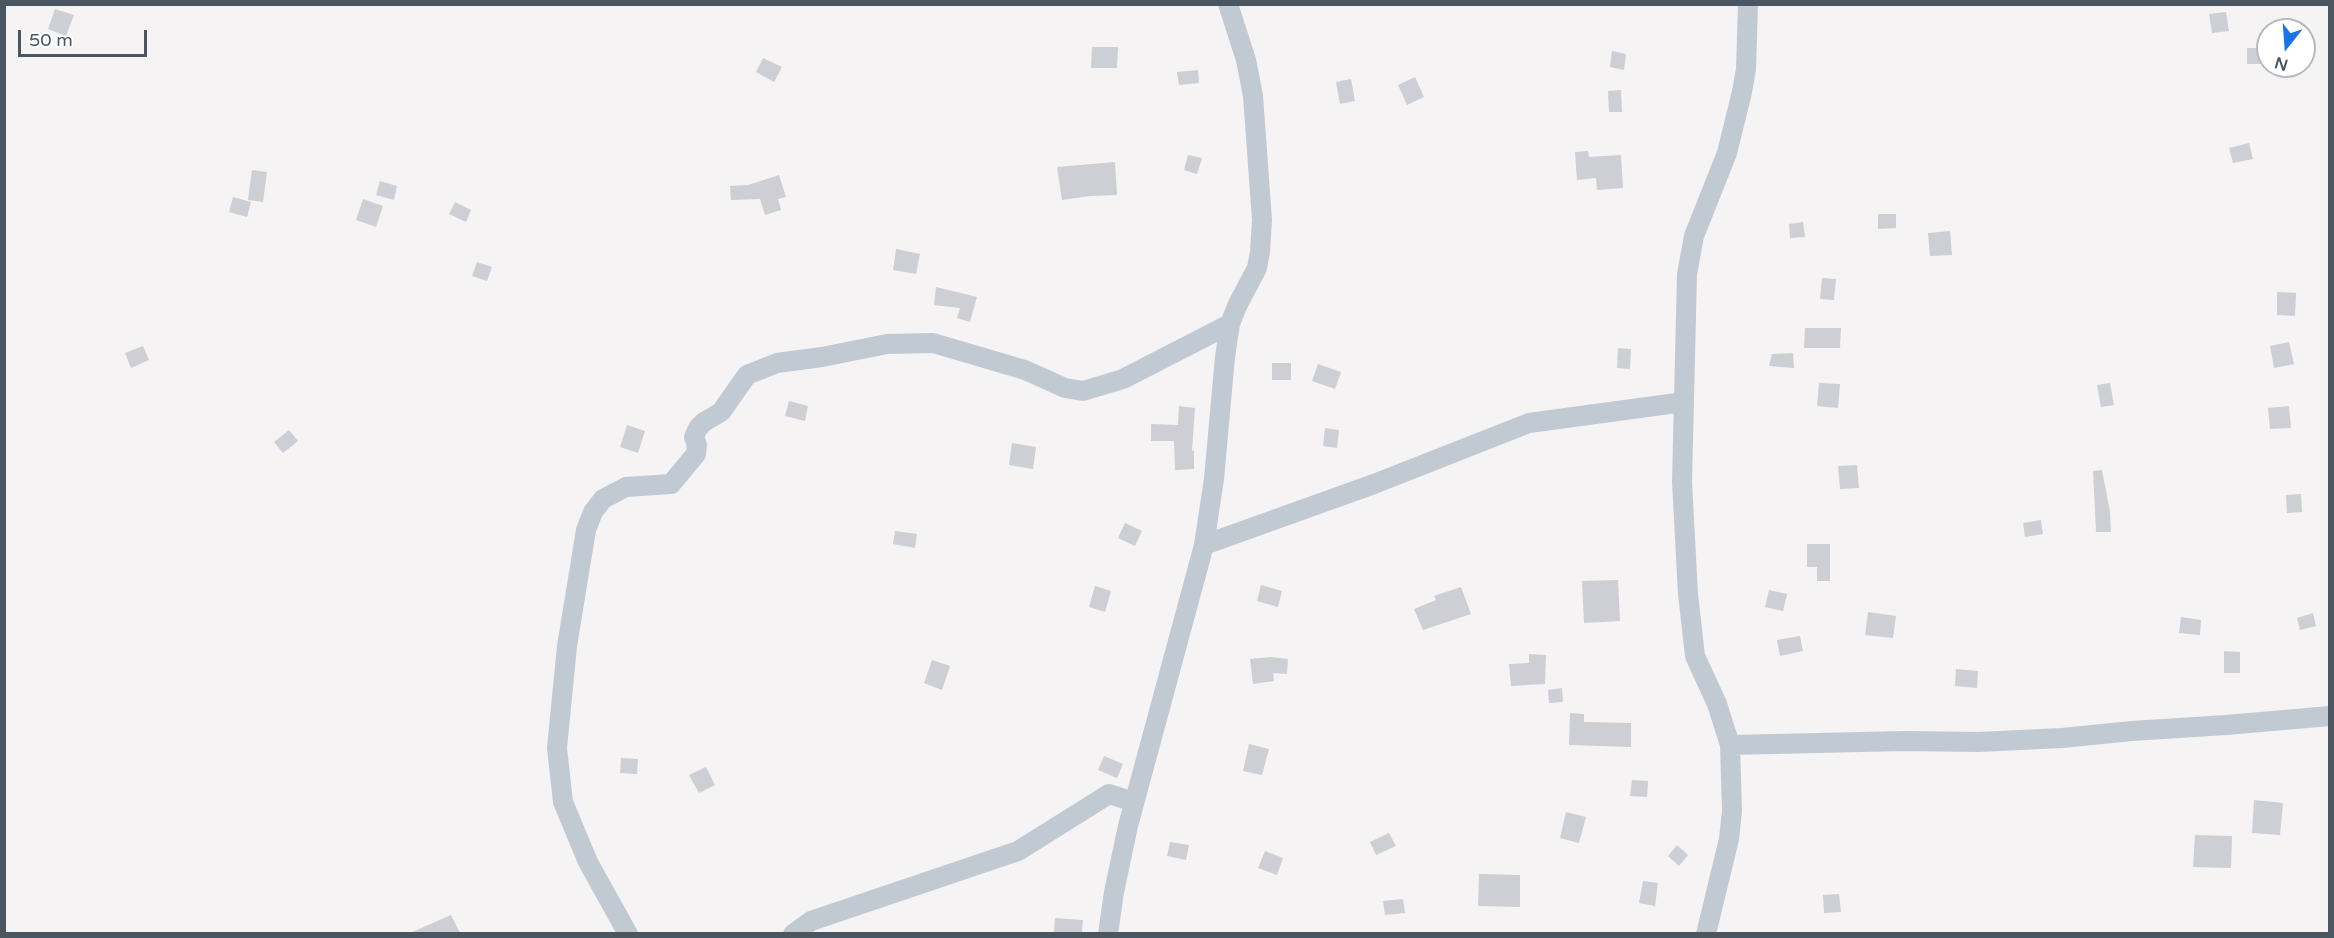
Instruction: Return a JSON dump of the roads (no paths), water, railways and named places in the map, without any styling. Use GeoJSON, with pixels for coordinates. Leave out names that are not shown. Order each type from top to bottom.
{"type":"FeatureCollection","features":[{"type":"Feature","properties":{"kind":"street"},"geometry":{"type":"LineString","coordinates":[[1108,933],[1114,892],[1134,802],[1204,545],[1214,479],[1230,324],[1257,268],[1262,220],[1253,96],[1246,60],[1228,4]]}},
{"type":"Feature","properties":{"kind":"street"},"geometry":{"type":"LineString","coordinates":[[1706,933],[1732,812],[1730,745],[1717,704],[1695,656],[1687,582],[1682,482],[1687,274],[1694,236],[1727,153],[1742,92],[1746,69],[1748,4]]}},
{"type":"Feature","properties":{"kind":"street"},"geometry":{"type":"LineString","coordinates":[[628,933],[588,862],[563,802],[557,747],[567,646],[586,530],[592,512],[603,498],[626,487],[671,484],[696,454],[697,445],[694,437],[698,428],[721,412],[747,375],[777,363],[887,344],[933,343],[1024,370],[1065,388],[1083,391],[1123,379],[1230,324]]}},
{"type":"Feature","properties":{"kind":"street"},"geometry":{"type":"LineString","coordinates":[[1204,545],[1374,484],[1529,423],[1684,402]]}},
{"type":"Feature","properties":{"kind":"street"},"geometry":{"type":"LineString","coordinates":[[1730,745],[1905,741],[1978,742],[2062,738],[2330,716]]}},
{"type":"Feature","properties":{"kind":"street"},"geometry":{"type":"LineString","coordinates":[[793,933],[811,921],[1018,851],[1109,794],[1134,802]]}}]}
